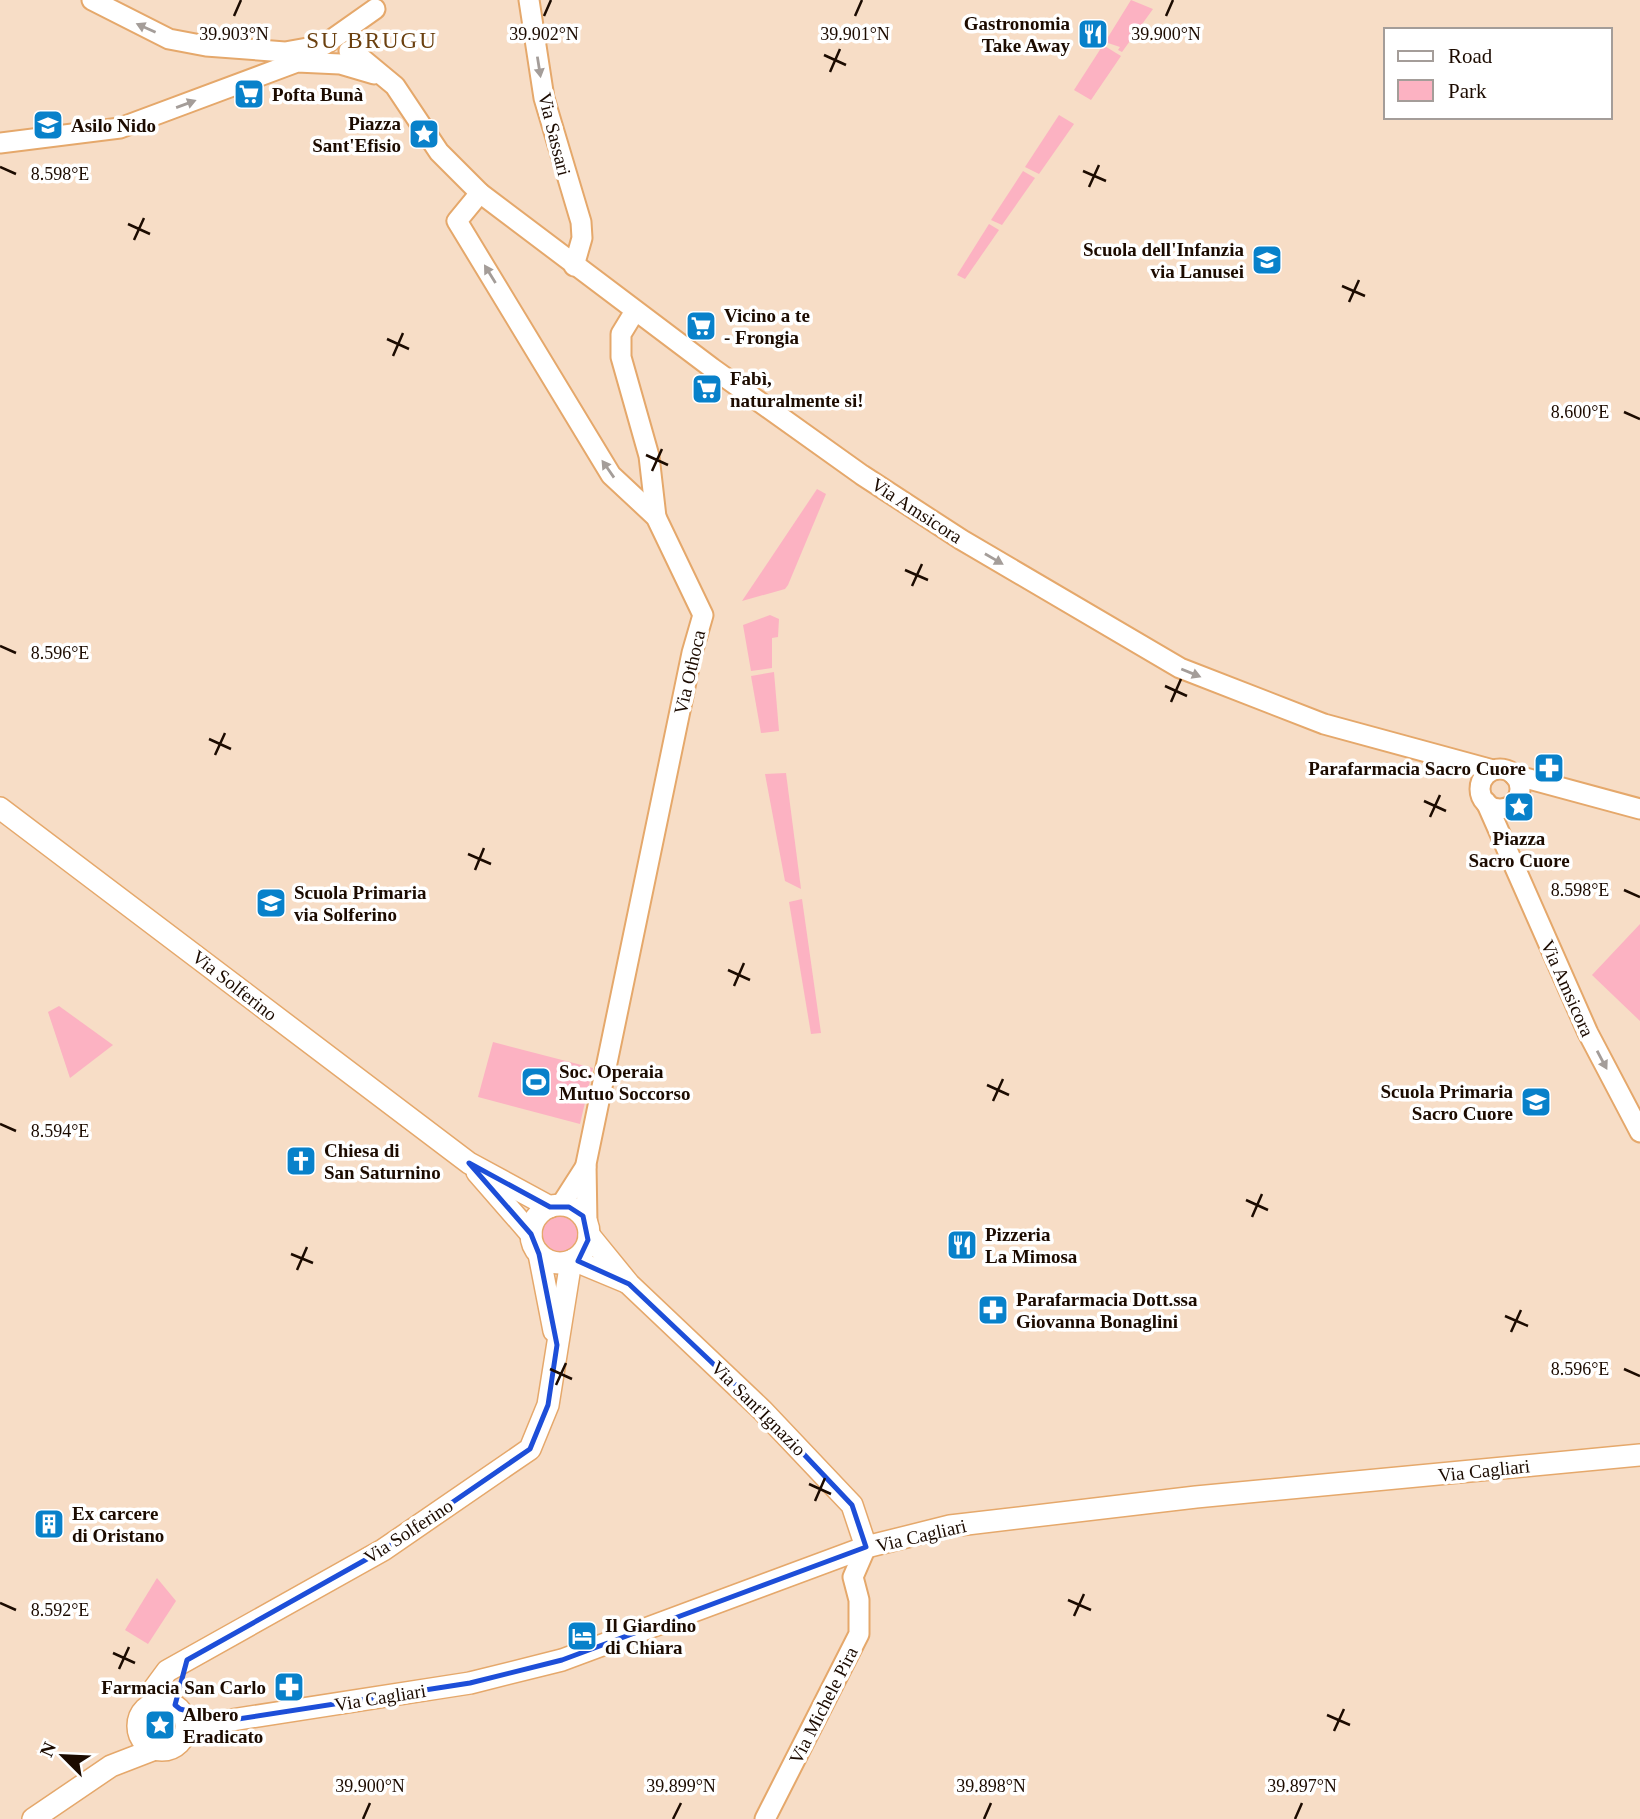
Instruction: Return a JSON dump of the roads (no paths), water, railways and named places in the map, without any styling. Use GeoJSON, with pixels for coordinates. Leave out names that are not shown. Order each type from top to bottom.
{"type":"FeatureCollection","features":[{"type":"Feature","properties":{"kind":"main road","name":"Via Solferino"},"geometry":{"type":"LineString","coordinates":[[0,808],[469,1163],[555,1206]]}},
{"type":"Feature","properties":{"kind":"main road","name":"Via Solferino"},"geometry":{"type":"LineString","coordinates":[[469,1163],[535,1244],[557,1345]]}},
{"type":"Feature","properties":{"kind":"main road"},"geometry":{"type":"LineString","coordinates":[[555,1206],[576,1210],[588,1229],[584,1251],[572,1260],[551,1261],[535,1244],[538,1215],[555,1206]]}},
{"type":"Feature","properties":{"kind":"main road","name":"Via Sant'Ignazio"},"geometry":{"type":"LineString","coordinates":[[588,1229],[629,1284],[762,1410],[852,1506],[866,1547]]}},
{"type":"Feature","properties":{"kind":"main road","name":"Via Solferino"},"geometry":{"type":"LineString","coordinates":[[170,1706],[187,1660],[383,1550],[530,1449],[548,1405],[572,1260]]}},
{"type":"Feature","properties":{"kind":"main road","name":"Via Sant'Ignazio"},"geometry":{"type":"LineString","coordinates":[[572,1260],[629,1284]]}},
{"type":"Feature","properties":{"kind":"main road","name":"Via Cagliari"},"geometry":{"type":"LineString","coordinates":[[185,1736],[225,1721],[470,1684],[562,1660],[866,1547],[950,1526],[1196,1497],[1640,1455]]}},
{"type":"Feature","properties":{"kind":"main road"},"geometry":{"type":"LineString","coordinates":[[33,1819],[111,1766],[155,1749],[169,1750],[185,1736],[187,1722],[170,1706],[143,1710],[138,1726],[111,1766]]}},
{"type":"Feature","properties":{"kind":"main road","name":"Via Cagliari"},"geometry":{"type":"LineString","coordinates":[[170,1706],[225,1721]]}},
{"type":"Feature","properties":{"kind":"main road"},"geometry":{"type":"LineString","coordinates":[[138,1726],[142,1740],[155,1749]]}},
{"type":"Feature","properties":{"kind":"street"},"geometry":{"type":"LineString","coordinates":[[92,0],[169,38],[287,59]]}},
{"type":"Feature","properties":{"kind":"street","name":"Via Sassari"},"geometry":{"type":"LineString","coordinates":[[529,0],[544,98],[581,222],[582,238],[574,266]]}},
{"type":"Feature","properties":{"kind":"street"},"geometry":{"type":"LineString","coordinates":[[338,52],[377,5]]}},
{"type":"Feature","properties":{"kind":"street"},"geometry":{"type":"LineString","coordinates":[[0,143],[120,128],[287,59],[338,52],[382,76],[411,106],[439,152],[480,193]]}},
{"type":"Feature","properties":{"kind":"street","name":"Via Amsicora"},"geometry":{"type":"LineString","coordinates":[[480,193],[574,266],[854,469],[962,540],[1180,668],[1283,710],[1433,755]]}},
{"type":"Feature","properties":{"kind":"street","name":"Via Othoca"},"geometry":{"type":"LineString","coordinates":[[480,193],[457,221],[611,475],[656,517],[703,615],[692,653],[586,1166],[588,1229]]}},
{"type":"Feature","properties":{"kind":"street"},"geometry":{"type":"LineString","coordinates":[[635,311],[621,334],[621,358],[649,456],[656,517]]}},
{"type":"Feature","properties":{"kind":"street"},"geometry":{"type":"LineString","coordinates":[[1433,755],[1493,770],[1505,770],[1514,775],[1640,809]]}},
{"type":"Feature","properties":{"kind":"street"},"geometry":{"type":"LineString","coordinates":[[1433,755],[1460,773],[1496,808],[1513,802],[1588,796]]}},
{"type":"Feature","properties":{"kind":"street"},"geometry":{"type":"LineString","coordinates":[[1484,799],[1481,783],[1493,770]]}},
{"type":"Feature","properties":{"kind":"street"},"geometry":{"type":"LineString","coordinates":[[1502,842],[1519,785],[1514,775]]}},
{"type":"Feature","properties":{"kind":"street","name":"Via Amsicora"},"geometry":{"type":"LineString","coordinates":[[1484,799],[1588,1033],[1640,1132]]}},
{"type":"Feature","properties":{"kind":"street","name":"Via Othoca"},"geometry":{"type":"LineString","coordinates":[[555,1206],[586,1166]]}},
{"type":"Feature","properties":{"kind":"street","name":"Via Michele Pira"},"geometry":{"type":"LineString","coordinates":[[765,1819],[859,1634],[859,1600],[853,1577],[866,1547]]}},
{"type":"Feature","properties":{"kind":"place","name":"Gastronomia Take Away"},"geometry":{"type":"Point","coordinates":[1093,34]}},
{"type":"Feature","properties":{"kind":"place","name":"Pofta Bunà"},"geometry":{"type":"Point","coordinates":[249,94]}},
{"type":"Feature","properties":{"kind":"place","name":"Asilo Nido"},"geometry":{"type":"Point","coordinates":[48,125]}},
{"type":"Feature","properties":{"kind":"place","name":"Piazza Sant'Efisio"},"geometry":{"type":"Point","coordinates":[424,134]}},
{"type":"Feature","properties":{"kind":"place","name":"Scuola dell'Infanzia via Lanusei"},"geometry":{"type":"Point","coordinates":[1267,260]}},
{"type":"Feature","properties":{"kind":"place","name":"Vicino a te - Frongia"},"geometry":{"type":"Point","coordinates":[701,326]}},
{"type":"Feature","properties":{"kind":"place","name":"Fabì, naturalmente si!"},"geometry":{"type":"Point","coordinates":[707,389]}},
{"type":"Feature","properties":{"kind":"place","name":"Parafarmacia Sacro Cuore"},"geometry":{"type":"Point","coordinates":[1549,768]}},
{"type":"Feature","properties":{"kind":"place","name":"Piazza Sacro Cuore"},"geometry":{"type":"Point","coordinates":[1519,807]}},
{"type":"Feature","properties":{"kind":"place","name":"Scuola Primaria via Solferino"},"geometry":{"type":"Point","coordinates":[271,903]}},
{"type":"Feature","properties":{"kind":"place","name":"Soc. Operaia Mutuo Soccorso"},"geometry":{"type":"Point","coordinates":[536,1082]}},
{"type":"Feature","properties":{"kind":"place","name":"Scuola Primaria Sacro Cuore"},"geometry":{"type":"Point","coordinates":[1536,1102]}},
{"type":"Feature","properties":{"kind":"place","name":"Chiesa di San Saturnino"},"geometry":{"type":"Point","coordinates":[301,1161]}},
{"type":"Feature","properties":{"kind":"place","name":"Pizzeria La Mimosa"},"geometry":{"type":"Point","coordinates":[962,1245]}},
{"type":"Feature","properties":{"kind":"place","name":"Parafarmacia Dott.ssa Giovanna Bonaglini"},"geometry":{"type":"Point","coordinates":[993,1310]}},
{"type":"Feature","properties":{"kind":"place","name":"Ex carcere di Oristano"},"geometry":{"type":"Point","coordinates":[49,1524]}},
{"type":"Feature","properties":{"kind":"place","name":"Il Giardino di Chiara"},"geometry":{"type":"Point","coordinates":[582,1636]}},
{"type":"Feature","properties":{"kind":"place","name":"Farmacia San Carlo"},"geometry":{"type":"Point","coordinates":[289,1687]}},
{"type":"Feature","properties":{"kind":"place","name":"Albero Eradicato"},"geometry":{"type":"Point","coordinates":[160,1725]}},
{"type":"Feature","properties":{"kind":"district","name":"SU BRUGU"},"geometry":{"type":"Point","coordinates":[372,40]}}]}
